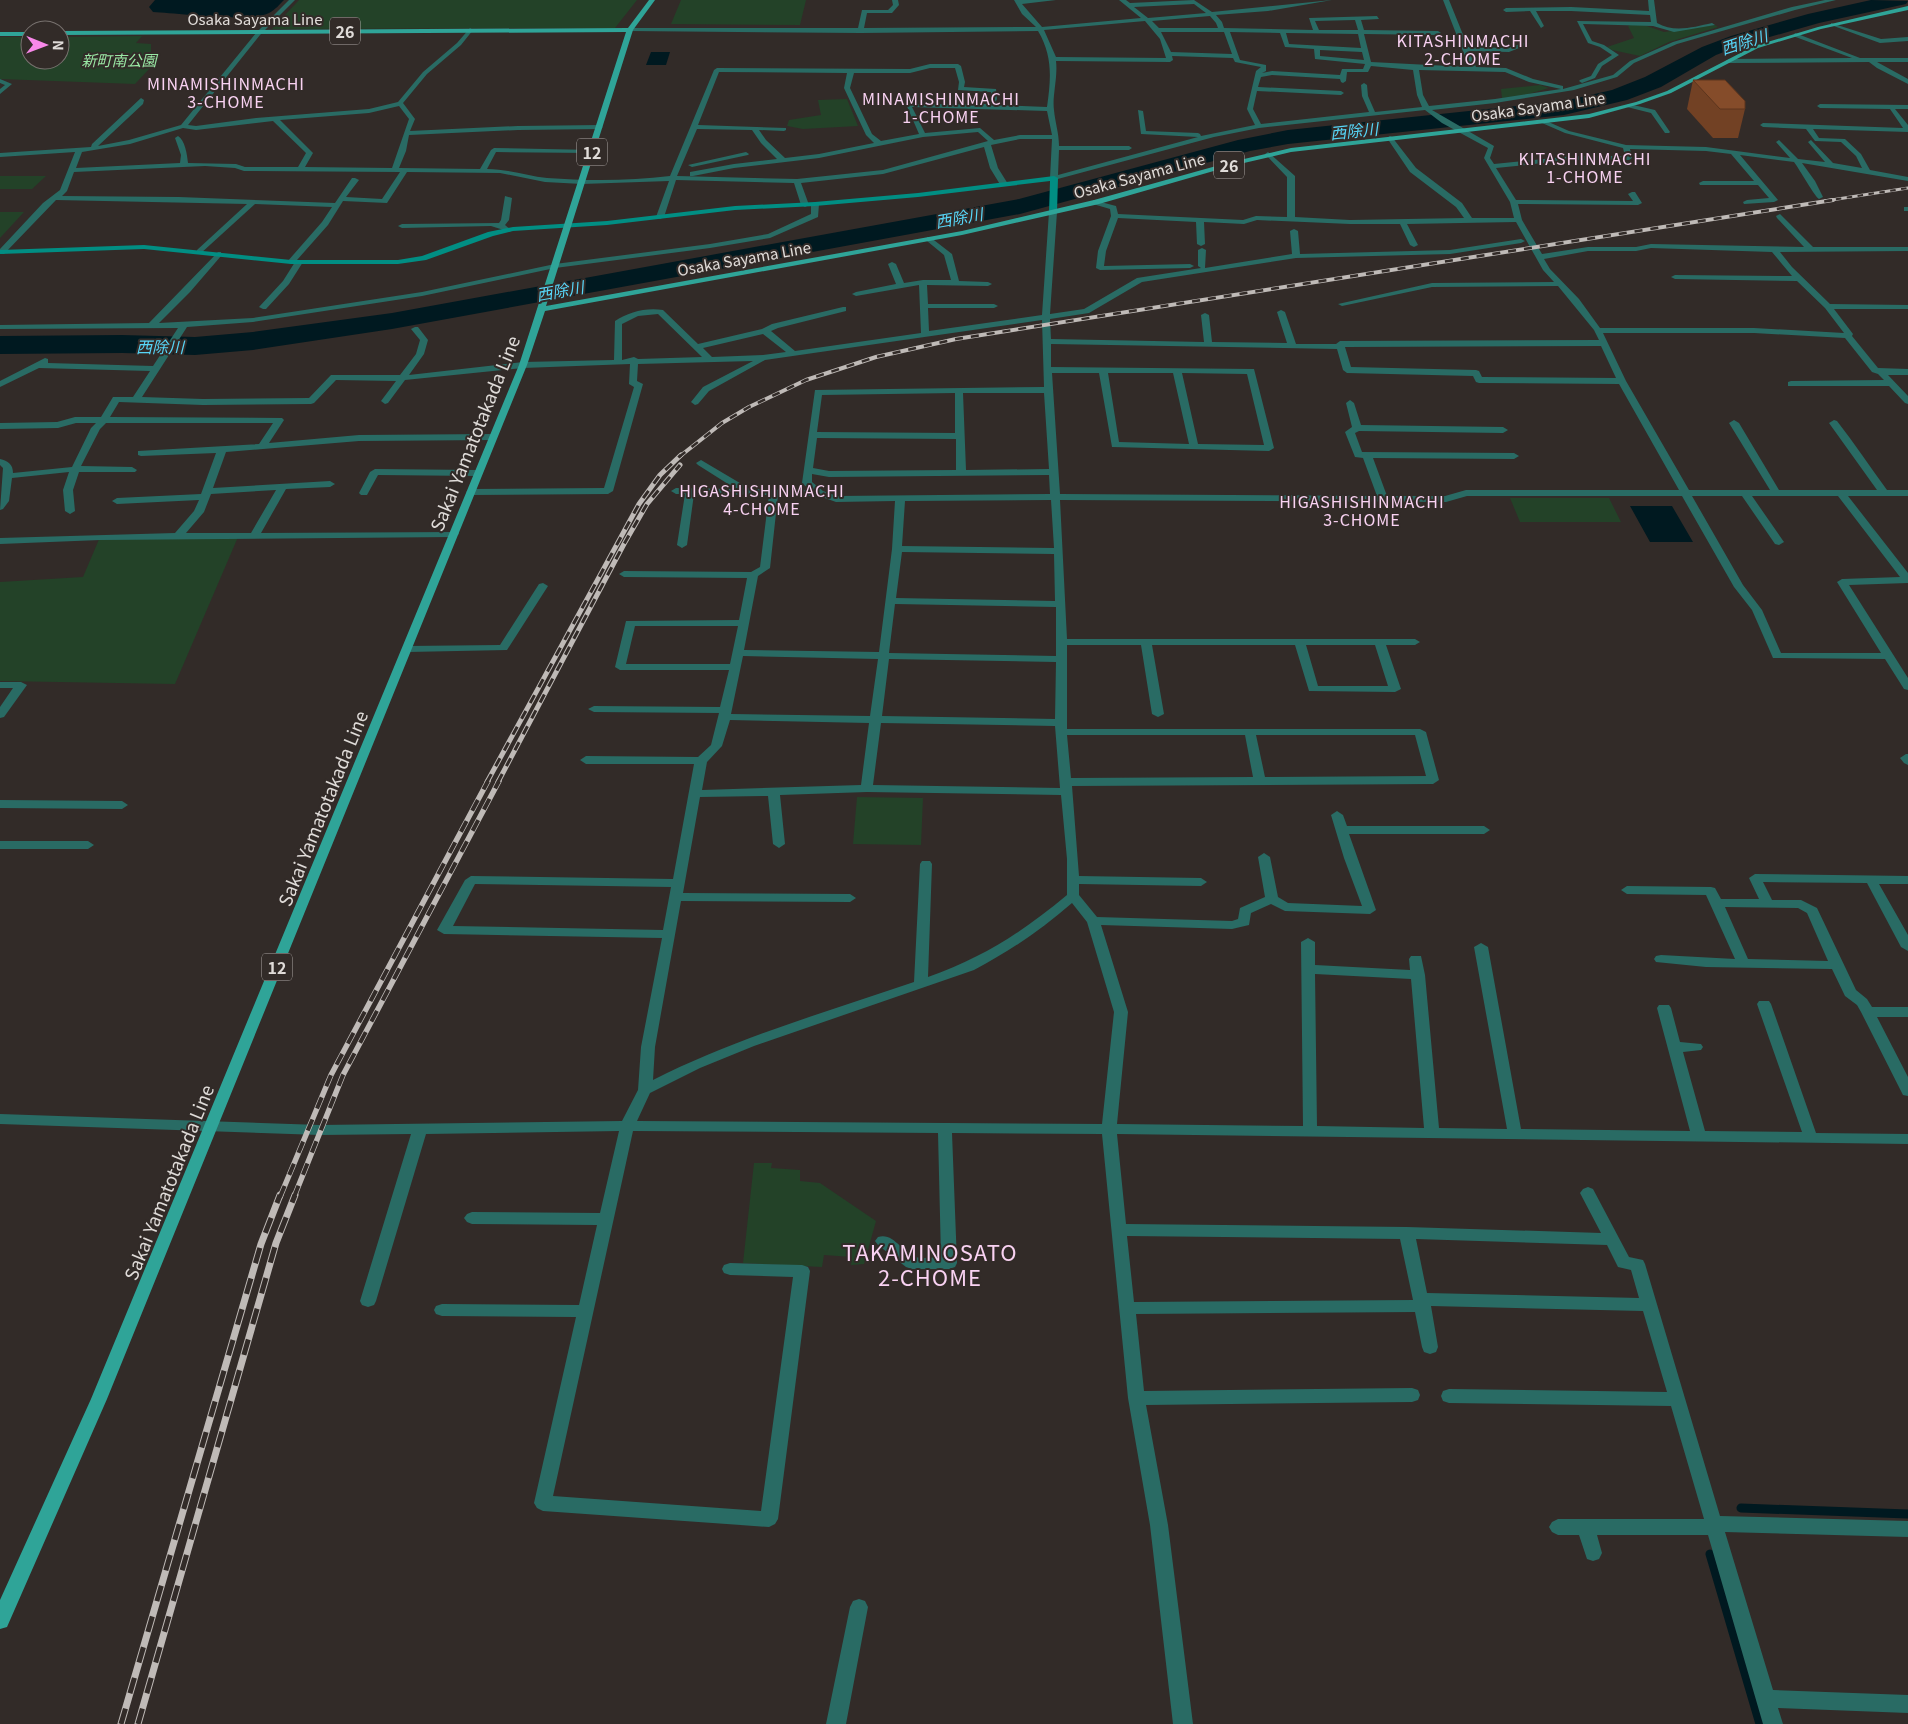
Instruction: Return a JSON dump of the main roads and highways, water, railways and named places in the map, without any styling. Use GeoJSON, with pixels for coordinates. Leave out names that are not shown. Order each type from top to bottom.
{"type":"FeatureCollection","features":[{"type":"Feature","properties":{"kind":"main road","name":"Sakai Yamatotakada Line"},"geometry":{"type":"LineString","coordinates":[[0,1621],[99,1399],[408,649],[523,364],[630,30],[652,0]]}},
{"type":"Feature","properties":{"kind":"main road","name":"Osaka Sayama Line"},"geometry":{"type":"LineString","coordinates":[[544,303],[930,239],[1096,202],[1268,154],[1390,138],[1589,116],[1629,106],[1669,92],[1756,47],[1833,24],[1908,8]]}},
{"type":"Feature","properties":{"kind":"main road","name":"Osaka Sayama Line"},"geometry":{"type":"LineString","coordinates":[[70,34],[630,30]]}},
{"type":"Feature","properties":{"kind":"main road"},"geometry":{"type":"LineString","coordinates":[[0,34],[20,34]]}},
{"type":"Feature","properties":{"kind":"water"},"geometry":{"type":"Polygon","coordinates":[[[155,0],[284,0],[269,13],[259,16],[213,17],[153,12],[149,7],[155,0]]]}},
{"type":"Feature","properties":{"kind":"water"},"geometry":{"type":"Polygon","coordinates":[[[651,52],[670,52],[666,65],[646,65],[651,52]]]}},
{"type":"Feature","properties":{"kind":"water"},"geometry":{"type":"Polygon","coordinates":[[[1630,506],[1672,506],[1693,542],[1650,542],[1630,506]]]}},
{"type":"Feature","properties":{"kind":"waterway","name":"西除川"},"geometry":{"type":"LineString","coordinates":[[0,345],[122,344],[195,346],[253,341],[392,321],[1020,206],[1246,145],[1288,137],[1564,108],[1619,95],[1653,82],[1709,51],[1738,40],[1815,18],[1899,0]]}},
{"type":"Feature","properties":{"kind":"waterway"},"geometry":{"type":"LineString","coordinates":[[1741,1508],[1908,1514]]}},
{"type":"Feature","properties":{"kind":"waterway"},"geometry":{"type":"LineString","coordinates":[[1710,1554],[1760,1724]]}},
{"type":"Feature","properties":{"kind":"railway"},"geometry":{"type":"LineString","coordinates":[[1825,201],[1908,188]]}},
{"type":"Feature","properties":{"kind":"railway"},"geometry":{"type":"LineString","coordinates":[[679,457],[722,423],[749,407],[806,380],[876,357],[956,339],[1833,200]]}},
{"type":"Feature","properties":{"kind":"railway"},"geometry":{"type":"LineString","coordinates":[[487,782],[639,504],[660,475],[681,455]]}},
{"type":"Feature","properties":{"kind":"railway"},"geometry":{"type":"LineString","coordinates":[[498,782],[624,544],[647,504],[680,465]]}},
{"type":"Feature","properties":{"kind":"railway"},"geometry":{"type":"LineString","coordinates":[[280,1197],[331,1075],[488,781]]}},
{"type":"Feature","properties":{"kind":"railway"},"geometry":{"type":"LineString","coordinates":[[294,1197],[343,1075],[499,781]]}},
{"type":"Feature","properties":{"kind":"railway"},"geometry":{"type":"LineString","coordinates":[[121,1724],[261,1244],[280,1195]]}},
{"type":"Feature","properties":{"kind":"railway"},"geometry":{"type":"LineString","coordinates":[[138,1724],[276,1243],[295,1195]]}},
{"type":"Feature","properties":{"kind":"district","name":"KITASHINMACHI 2-CHOME"},"geometry":{"type":"Point","coordinates":[1463,49]}},
{"type":"Feature","properties":{"kind":"district","name":"MINAMISHINMACHI 3-CHOME"},"geometry":{"type":"Point","coordinates":[226,92]}},
{"type":"Feature","properties":{"kind":"district","name":"MINAMISHINMACHI 1-CHOME"},"geometry":{"type":"Point","coordinates":[941,107]}},
{"type":"Feature","properties":{"kind":"district","name":"KITASHINMACHI 1-CHOME"},"geometry":{"type":"Point","coordinates":[1585,167]}},
{"type":"Feature","properties":{"kind":"district","name":"HIGASHISHINMACHI 4-CHOME"},"geometry":{"type":"Point","coordinates":[762,499]}},
{"type":"Feature","properties":{"kind":"district","name":"HIGASHISHINMACHI 3-CHOME"},"geometry":{"type":"Point","coordinates":[1362,510]}},
{"type":"Feature","properties":{"kind":"district","name":"TAKAMINOSATO 2-CHOME"},"geometry":{"type":"Point","coordinates":[930,1264]}},
{"type":"Feature","properties":{"kind":"park label","name":"新町南公園"},"geometry":{"type":"Point","coordinates":[119,59]}}]}
